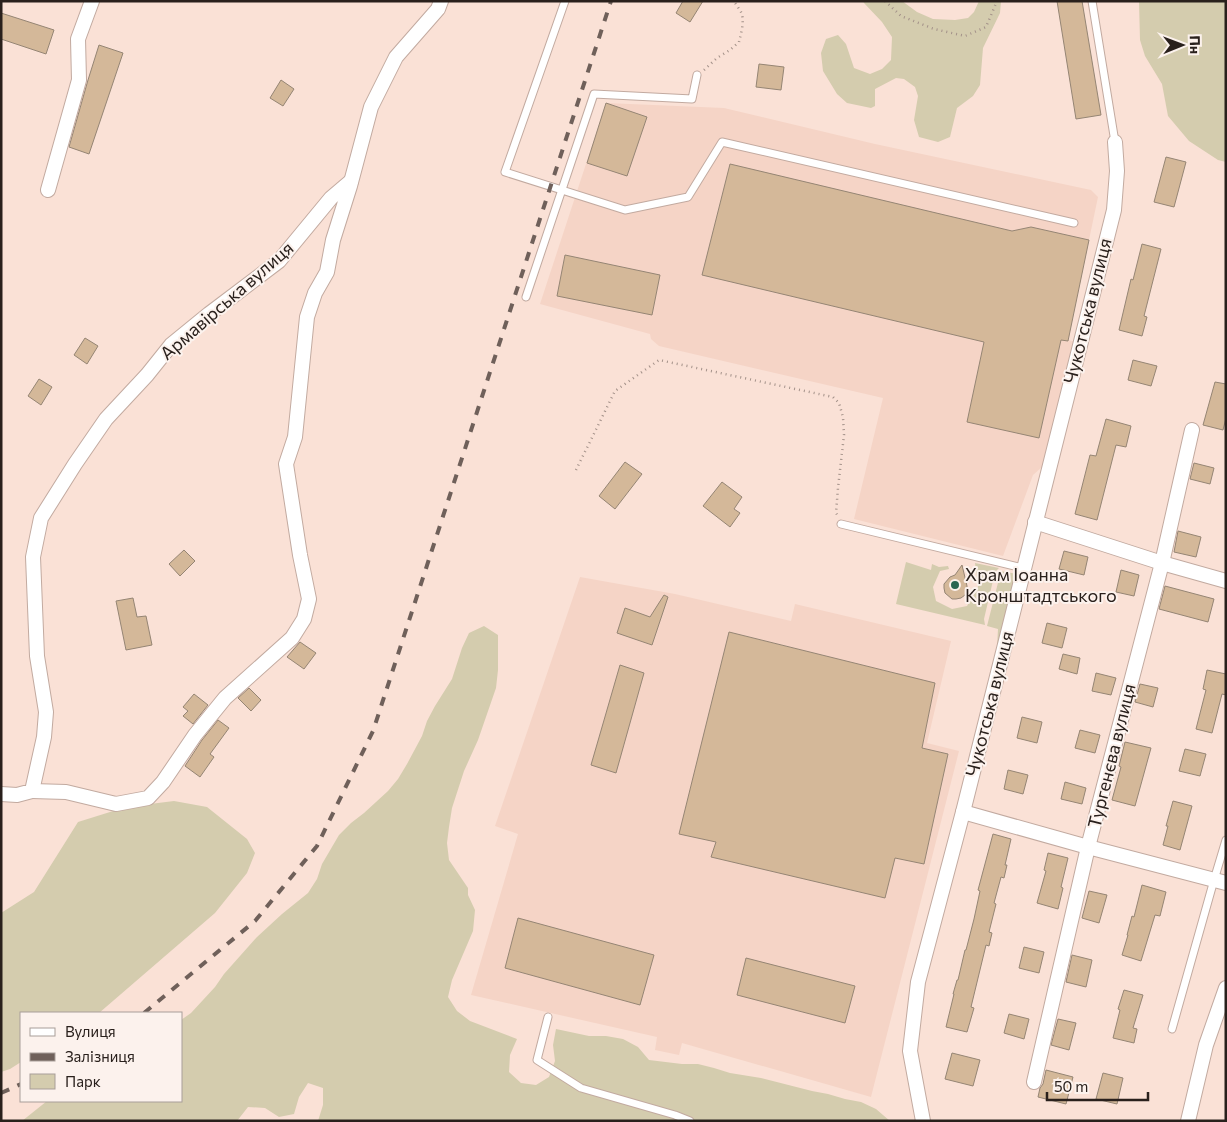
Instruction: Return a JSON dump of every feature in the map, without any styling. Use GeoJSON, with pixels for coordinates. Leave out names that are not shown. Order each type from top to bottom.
{"type":"FeatureCollection","features":[{"type":"Feature","properties":{"kind":"street"},"geometry":{"type":"LineString","coordinates":[[48,190],[79,80],[78,39],[92,1]]}},
{"type":"Feature","properties":{"kind":"street"},"geometry":{"type":"LineString","coordinates":[[1,794],[17,795],[32,791],[66,792],[116,804],[148,798],[163,782],[195,735],[225,698],[292,638],[304,619],[309,598],[300,555],[286,464],[295,437],[307,317],[315,293],[327,272],[333,240],[352,180],[371,107],[396,57],[438,9],[441,1]]}},
{"type":"Feature","properties":{"kind":"street","name":"Чукотська вулиця"},"geometry":{"type":"LineString","coordinates":[[923,1121],[910,1051],[918,982],[963,812],[1114,210],[1117,171],[1115,142]]}},
{"type":"Feature","properties":{"kind":"street","name":"Армавірська вулиця"},"geometry":{"type":"LineString","coordinates":[[32,791],[44,737],[46,712],[37,656],[33,557],[41,518],[106,419],[147,376],[171,346],[209,314],[279,261],[331,198],[352,180]]}},
{"type":"Feature","properties":{"kind":"street","name":"Тургенєва вулиця"},"geometry":{"type":"LineString","coordinates":[[1034,1082],[1088,847],[1162,563],[1192,430]]}},
{"type":"Feature","properties":{"kind":"street"},"geometry":{"type":"LineString","coordinates":[[1035,522],[1162,563],[1226,581]]}},
{"type":"Feature","properties":{"kind":"street"},"geometry":{"type":"LineString","coordinates":[[963,812],[1220,881]]}},
{"type":"Feature","properties":{"kind":"street"},"geometry":{"type":"LineString","coordinates":[[1188,1121],[1206,1046],[1226,988]]}},
{"type":"Feature","properties":{"kind":"lane"},"geometry":{"type":"LineString","coordinates":[[565,1],[505,172],[625,210],[688,197],[722,142],[1074,223]]}},
{"type":"Feature","properties":{"kind":"lane"},"geometry":{"type":"LineString","coordinates":[[1092,1],[1115,142]]}},
{"type":"Feature","properties":{"kind":"lane"},"geometry":{"type":"LineString","coordinates":[[526,297],[594,94],[692,99],[697,76]]}},
{"type":"Feature","properties":{"kind":"lane"},"geometry":{"type":"LineString","coordinates":[[841,524],[1023,568]]}},
{"type":"Feature","properties":{"kind":"lane"},"geometry":{"type":"LineString","coordinates":[[1172,1029],[1220,881],[1226,840]]}},
{"type":"Feature","properties":{"kind":"lane"},"geometry":{"type":"LineString","coordinates":[[548,1018],[537,1060],[581,1088],[690,1121]]}},
{"type":"Feature","properties":{"kind":"path"},"geometry":{"type":"LineString","coordinates":[[697,76],[739,42],[742,18],[741,11],[734,1]]}},
{"type":"Feature","properties":{"kind":"path"},"geometry":{"type":"LineString","coordinates":[[884,1],[901,16],[934,29],[965,36],[986,28],[996,1]]}},
{"type":"Feature","properties":{"kind":"path"},"geometry":{"type":"LineString","coordinates":[[576,470],[615,391],[659,360],[833,397],[839,403],[844,417],[836,513],[841,524]]}},
{"type":"Feature","properties":{"kind":"shaded area"},"geometry":{"type":"Polygon","coordinates":[[[606,103],[724,108],[875,144],[1091,190],[1098,197],[1068,340],[1077,342],[1042,467],[1033,475],[1003,556],[854,519],[883,398],[659,346],[651,339],[650,334],[540,304],[606,103]]]}},
{"type":"Feature","properties":{"kind":"shaded area"},"geometry":{"type":"Polygon","coordinates":[[[580,577],[675,594],[791,621],[795,604],[951,641],[927,743],[959,751],[871,1097],[682,1043],[679,1055],[655,1050],[657,1037],[471,995],[518,834],[495,826],[580,577]]]}},
{"type":"Feature","properties":{"kind":"green space"},"geometry":{"type":"Polygon","coordinates":[[[863,1],[902,1],[917,12],[933,19],[955,20],[968,18],[974,12],[979,1],[1001,1],[1000,13],[983,48],[980,85],[973,96],[957,108],[950,137],[938,142],[919,137],[914,120],[918,96],[915,87],[904,79],[896,78],[875,89],[875,106],[871,108],[847,103],[837,94],[823,71],[821,53],[826,39],[838,35],[846,44],[854,68],[870,74],[882,69],[891,60],[892,37],[882,22],[863,1]]]}},
{"type":"Feature","properties":{"kind":"green space"},"geometry":{"type":"Polygon","coordinates":[[[1139,1],[1226,1],[1226,162],[1218,160],[1189,141],[1168,116],[1162,84],[1145,56],[1140,40],[1139,1]]]}},
{"type":"Feature","properties":{"kind":"green space"},"geometry":{"type":"Polygon","coordinates":[[[906,562],[931,570],[932,564],[939,567],[948,566],[949,569],[940,571],[933,587],[936,601],[952,609],[967,606],[978,587],[975,563],[999,568],[995,572],[984,619],[985,625],[896,604],[906,562]]]}},
{"type":"Feature","properties":{"kind":"green space"},"geometry":{"type":"Polygon","coordinates":[[[1001,571],[1017,574],[1000,650],[997,648],[998,629],[987,626],[1001,571]]]}},
{"type":"Feature","properties":{"kind":"green space"},"geometry":{"type":"Polygon","coordinates":[[[484,626],[498,635],[498,670],[496,688],[452,808],[447,843],[449,860],[468,888],[468,895],[475,910],[473,931],[452,980],[448,997],[457,1011],[470,1021],[517,1039],[510,1055],[509,1072],[521,1083],[536,1085],[549,1077],[555,1061],[553,1045],[556,1029],[589,1036],[623,1039],[638,1047],[649,1060],[698,1064],[861,1102],[876,1109],[890,1121],[318,1121],[323,1105],[323,1088],[308,1083],[299,1097],[294,1114],[279,1117],[265,1108],[248,1107],[237,1121],[22,1121],[46,1102],[182,1102],[182,1019],[191,1013],[215,987],[257,937],[308,893],[339,835],[388,791],[398,779],[422,736],[435,706],[452,679],[469,633],[484,626]]]}},
{"type":"Feature","properties":{"kind":"green space"},"geometry":{"type":"Polygon","coordinates":[[[174,801],[207,807],[247,839],[255,853],[247,873],[215,913],[100,1012],[20,1012],[20,1063],[1,1072],[1,913],[34,892],[78,822],[126,807],[174,801]]]}},
{"type":"Feature","properties":{"kind":"building"},"geometry":{"type":"Polygon","coordinates":[[[683,1],[703,1],[690,22],[676,13],[683,1]]]}},
{"type":"Feature","properties":{"kind":"building"},"geometry":{"type":"Polygon","coordinates":[[[1057,1],[1082,1],[1101,115],[1076,119],[1057,1]]]}},
{"type":"Feature","properties":{"kind":"building"},"geometry":{"type":"Polygon","coordinates":[[[1,13],[54,30],[46,54],[1,39],[1,13]]]}},
{"type":"Feature","properties":{"kind":"building"},"geometry":{"type":"Polygon","coordinates":[[[99,45],[123,53],[89,154],[69,147],[99,45]]]}},
{"type":"Feature","properties":{"kind":"building"},"geometry":{"type":"Polygon","coordinates":[[[759,64],[784,67],[781,90],[756,87],[759,64]]]}},
{"type":"Feature","properties":{"kind":"building"},"geometry":{"type":"Polygon","coordinates":[[[281,80],[294,89],[283,106],[270,98],[281,80]]]}},
{"type":"Feature","properties":{"kind":"building"},"geometry":{"type":"Polygon","coordinates":[[[606,103],[647,117],[627,176],[587,163],[606,103]]]}},
{"type":"Feature","properties":{"kind":"building"},"geometry":{"type":"Polygon","coordinates":[[[1166,157],[1186,162],[1174,207],[1154,202],[1166,157]]]}},
{"type":"Feature","properties":{"kind":"building"},"geometry":{"type":"Polygon","coordinates":[[[730,164],[1012,231],[1031,227],[1089,240],[1068,341],[1061,340],[1039,438],[967,422],[984,342],[702,275],[730,164]]]}},
{"type":"Feature","properties":{"kind":"building"},"geometry":{"type":"Polygon","coordinates":[[[1142,244],[1161,249],[1144,316],[1147,317],[1142,336],[1119,330],[1131,279],[1133,280],[1142,244]]]}},
{"type":"Feature","properties":{"kind":"building"},"geometry":{"type":"Polygon","coordinates":[[[565,255],[660,275],[652,315],[557,296],[565,255]]]}},
{"type":"Feature","properties":{"kind":"building"},"geometry":{"type":"Polygon","coordinates":[[[85,338],[98,346],[87,364],[74,355],[85,338]]]}},
{"type":"Feature","properties":{"kind":"building"},"geometry":{"type":"Polygon","coordinates":[[[1133,360],[1157,366],[1151,386],[1128,380],[1133,360]]]}},
{"type":"Feature","properties":{"kind":"building"},"geometry":{"type":"Polygon","coordinates":[[[39,379],[52,387],[41,405],[28,396],[39,379]]]}},
{"type":"Feature","properties":{"kind":"building"},"geometry":{"type":"Polygon","coordinates":[[[1215,382],[1226,384],[1226,418],[1223,430],[1203,425],[1215,382]]]}},
{"type":"Feature","properties":{"kind":"building"},"geometry":{"type":"Polygon","coordinates":[[[1106,419],[1131,426],[1126,447],[1116,445],[1097,520],[1075,514],[1090,455],[1096,456],[1106,419]]]}},
{"type":"Feature","properties":{"kind":"building"},"geometry":{"type":"Polygon","coordinates":[[[625,462],[642,474],[615,509],[599,496],[625,462]]]}},
{"type":"Feature","properties":{"kind":"building"},"geometry":{"type":"Polygon","coordinates":[[[1194,463],[1214,468],[1210,484],[1190,479],[1194,463]]]}},
{"type":"Feature","properties":{"kind":"building"},"geometry":{"type":"Polygon","coordinates":[[[722,482],[742,497],[734,509],[740,513],[730,527],[703,506],[722,482]]]}},
{"type":"Feature","properties":{"kind":"building"},"geometry":{"type":"Polygon","coordinates":[[[1178,531],[1201,537],[1196,557],[1174,552],[1178,531]]]}},
{"type":"Feature","properties":{"kind":"building"},"geometry":{"type":"Polygon","coordinates":[[[184,550],[195,561],[180,576],[169,564],[184,550]]]}},
{"type":"Feature","properties":{"kind":"building"},"geometry":{"type":"Polygon","coordinates":[[[1064,551],[1088,557],[1084,575],[1059,569],[1064,551]]]}},
{"type":"Feature","properties":{"kind":"building","name":"Храм Іоанна Кронштадтського"},"geometry":{"type":"Polygon","coordinates":[[[962,565],[967,591],[961,598],[952,599],[945,593],[944,584],[950,577],[955,575],[962,565]]]}},
{"type":"Feature","properties":{"kind":"building"},"geometry":{"type":"Polygon","coordinates":[[[1121,570],[1139,575],[1134,596],[1116,592],[1121,570]]]}},
{"type":"Feature","properties":{"kind":"building"},"geometry":{"type":"Polygon","coordinates":[[[1165,586],[1214,599],[1208,622],[1159,609],[1165,586]]]}},
{"type":"Feature","properties":{"kind":"building"},"geometry":{"type":"Polygon","coordinates":[[[664,595],[668,597],[652,645],[617,633],[625,608],[650,617],[664,595]]]}},
{"type":"Feature","properties":{"kind":"building"},"geometry":{"type":"Polygon","coordinates":[[[133,598],[137,617],[146,616],[152,645],[126,650],[116,601],[133,598]]]}},
{"type":"Feature","properties":{"kind":"building"},"geometry":{"type":"Polygon","coordinates":[[[1047,623],[1067,628],[1062,648],[1042,643],[1047,623]]]}},
{"type":"Feature","properties":{"kind":"building"},"geometry":{"type":"Polygon","coordinates":[[[729,632],[935,683],[922,748],[948,754],[924,864],[895,858],[885,898],[711,857],[716,842],[679,834],[729,632]]]}},
{"type":"Feature","properties":{"kind":"building"},"geometry":{"type":"Polygon","coordinates":[[[300,642],[316,653],[304,669],[287,657],[300,642]]]}},
{"type":"Feature","properties":{"kind":"building"},"geometry":{"type":"Polygon","coordinates":[[[1063,654],[1080,658],[1077,674],[1059,669],[1063,654]]]}},
{"type":"Feature","properties":{"kind":"building"},"geometry":{"type":"Polygon","coordinates":[[[620,665],[644,673],[616,773],[591,765],[620,665]]]}},
{"type":"Feature","properties":{"kind":"building"},"geometry":{"type":"Polygon","coordinates":[[[1207,670],[1226,674],[1226,695],[1222,694],[1212,733],[1196,729],[1206,690],[1203,689],[1207,670]]]}},
{"type":"Feature","properties":{"kind":"building"},"geometry":{"type":"Polygon","coordinates":[[[1096,673],[1116,678],[1111,695],[1092,691],[1096,673]]]}},
{"type":"Feature","properties":{"kind":"building"},"geometry":{"type":"Polygon","coordinates":[[[1140,684],[1158,688],[1153,707],[1135,702],[1140,684]]]}},
{"type":"Feature","properties":{"kind":"building"},"geometry":{"type":"Polygon","coordinates":[[[249,688],[261,700],[251,711],[238,698],[249,688]]]}},
{"type":"Feature","properties":{"kind":"building"},"geometry":{"type":"Polygon","coordinates":[[[194,694],[208,705],[193,724],[183,716],[188,711],[183,707],[194,694]]]}},
{"type":"Feature","properties":{"kind":"building"},"geometry":{"type":"Polygon","coordinates":[[[1022,717],[1042,722],[1037,743],[1017,738],[1022,717]]]}},
{"type":"Feature","properties":{"kind":"building"},"geometry":{"type":"Polygon","coordinates":[[[218,720],[229,728],[210,754],[214,757],[200,777],[185,766],[218,720]]]}},
{"type":"Feature","properties":{"kind":"building"},"geometry":{"type":"Polygon","coordinates":[[[1080,730],[1100,735],[1095,753],[1075,748],[1080,730]]]}},
{"type":"Feature","properties":{"kind":"building"},"geometry":{"type":"Polygon","coordinates":[[[1125,742],[1151,748],[1135,806],[1112,800],[1121,767],[1119,766],[1125,742]]]}},
{"type":"Feature","properties":{"kind":"building"},"geometry":{"type":"Polygon","coordinates":[[[1185,749],[1206,754],[1200,776],[1179,771],[1185,749]]]}},
{"type":"Feature","properties":{"kind":"building"},"geometry":{"type":"Polygon","coordinates":[[[1008,770],[1028,775],[1023,794],[1004,789],[1008,770]]]}},
{"type":"Feature","properties":{"kind":"building"},"geometry":{"type":"Polygon","coordinates":[[[1065,782],[1086,788],[1082,804],[1061,799],[1065,782]]]}},
{"type":"Feature","properties":{"kind":"building"},"geometry":{"type":"Polygon","coordinates":[[[1173,801],[1192,806],[1180,850],[1163,845],[1173,801]]]}},
{"type":"Feature","properties":{"kind":"building"},"geometry":{"type":"Polygon","coordinates":[[[993,834],[1011,839],[1004,878],[1001,877],[994,903],[996,904],[989,932],[992,933],[989,946],[986,945],[971,1007],[974,1008],[967,1032],[946,1027],[953,994],[974,919],[980,891],[978,890],[993,834]]]}},
{"type":"Feature","properties":{"kind":"building"},"geometry":{"type":"Polygon","coordinates":[[[1048,853],[1068,858],[1058,909],[1037,903],[1046,871],[1044,870],[1048,853]]]}},
{"type":"Feature","properties":{"kind":"building"},"geometry":{"type":"Polygon","coordinates":[[[1142,885],[1166,892],[1160,916],[1155,915],[1141,961],[1122,955],[1142,885]]]}},
{"type":"Feature","properties":{"kind":"building"},"geometry":{"type":"Polygon","coordinates":[[[1089,891],[1107,895],[1099,923],[1082,918],[1089,891]]]}},
{"type":"Feature","properties":{"kind":"building"},"geometry":{"type":"Polygon","coordinates":[[[518,918],[654,955],[640,1005],[505,968],[518,918]]]}},
{"type":"Feature","properties":{"kind":"building"},"geometry":{"type":"Polygon","coordinates":[[[1024,947],[1044,952],[1039,973],[1019,968],[1024,947]]]}},
{"type":"Feature","properties":{"kind":"building"},"geometry":{"type":"Polygon","coordinates":[[[1072,955],[1092,960],[1086,987],[1066,982],[1072,955]]]}},
{"type":"Feature","properties":{"kind":"building"},"geometry":{"type":"Polygon","coordinates":[[[746,958],[855,986],[845,1023],[737,995],[746,958]]]}},
{"type":"Feature","properties":{"kind":"building"},"geometry":{"type":"Polygon","coordinates":[[[1124,990],[1143,995],[1133,1028],[1137,1029],[1134,1043],[1113,1038],[1120,1010],[1118,1009],[1124,990]]]}},
{"type":"Feature","properties":{"kind":"building"},"geometry":{"type":"Polygon","coordinates":[[[1009,1014],[1029,1019],[1024,1039],[1004,1033],[1009,1014]]]}},
{"type":"Feature","properties":{"kind":"building"},"geometry":{"type":"Polygon","coordinates":[[[1058,1019],[1076,1023],[1069,1050],[1051,1045],[1058,1019]]]}},
{"type":"Feature","properties":{"kind":"building"},"geometry":{"type":"Polygon","coordinates":[[[952,1053],[980,1060],[973,1086],[945,1079],[952,1053]]]}},
{"type":"Feature","properties":{"kind":"building"},"geometry":{"type":"Polygon","coordinates":[[[1046,1070],[1073,1077],[1066,1104],[1038,1097],[1046,1070]]]}},
{"type":"Feature","properties":{"kind":"building"},"geometry":{"type":"Polygon","coordinates":[[[1103,1073],[1123,1078],[1117,1104],[1096,1099],[1103,1073]]]}},
{"type":"Feature","properties":{"kind":"railway"},"geometry":{"type":"LineString","coordinates":[[145,1012],[255,921],[317,846],[373,731],[611,1]]}},
{"type":"Feature","properties":{"kind":"railway"},"geometry":{"type":"LineString","coordinates":[[1,1093],[20,1084]]}},
{"type":"Feature","properties":{"kind":"place","name":"Храм Іоанна Кронштадтського"},"geometry":{"type":"Point","coordinates":[955,585]}}]}
